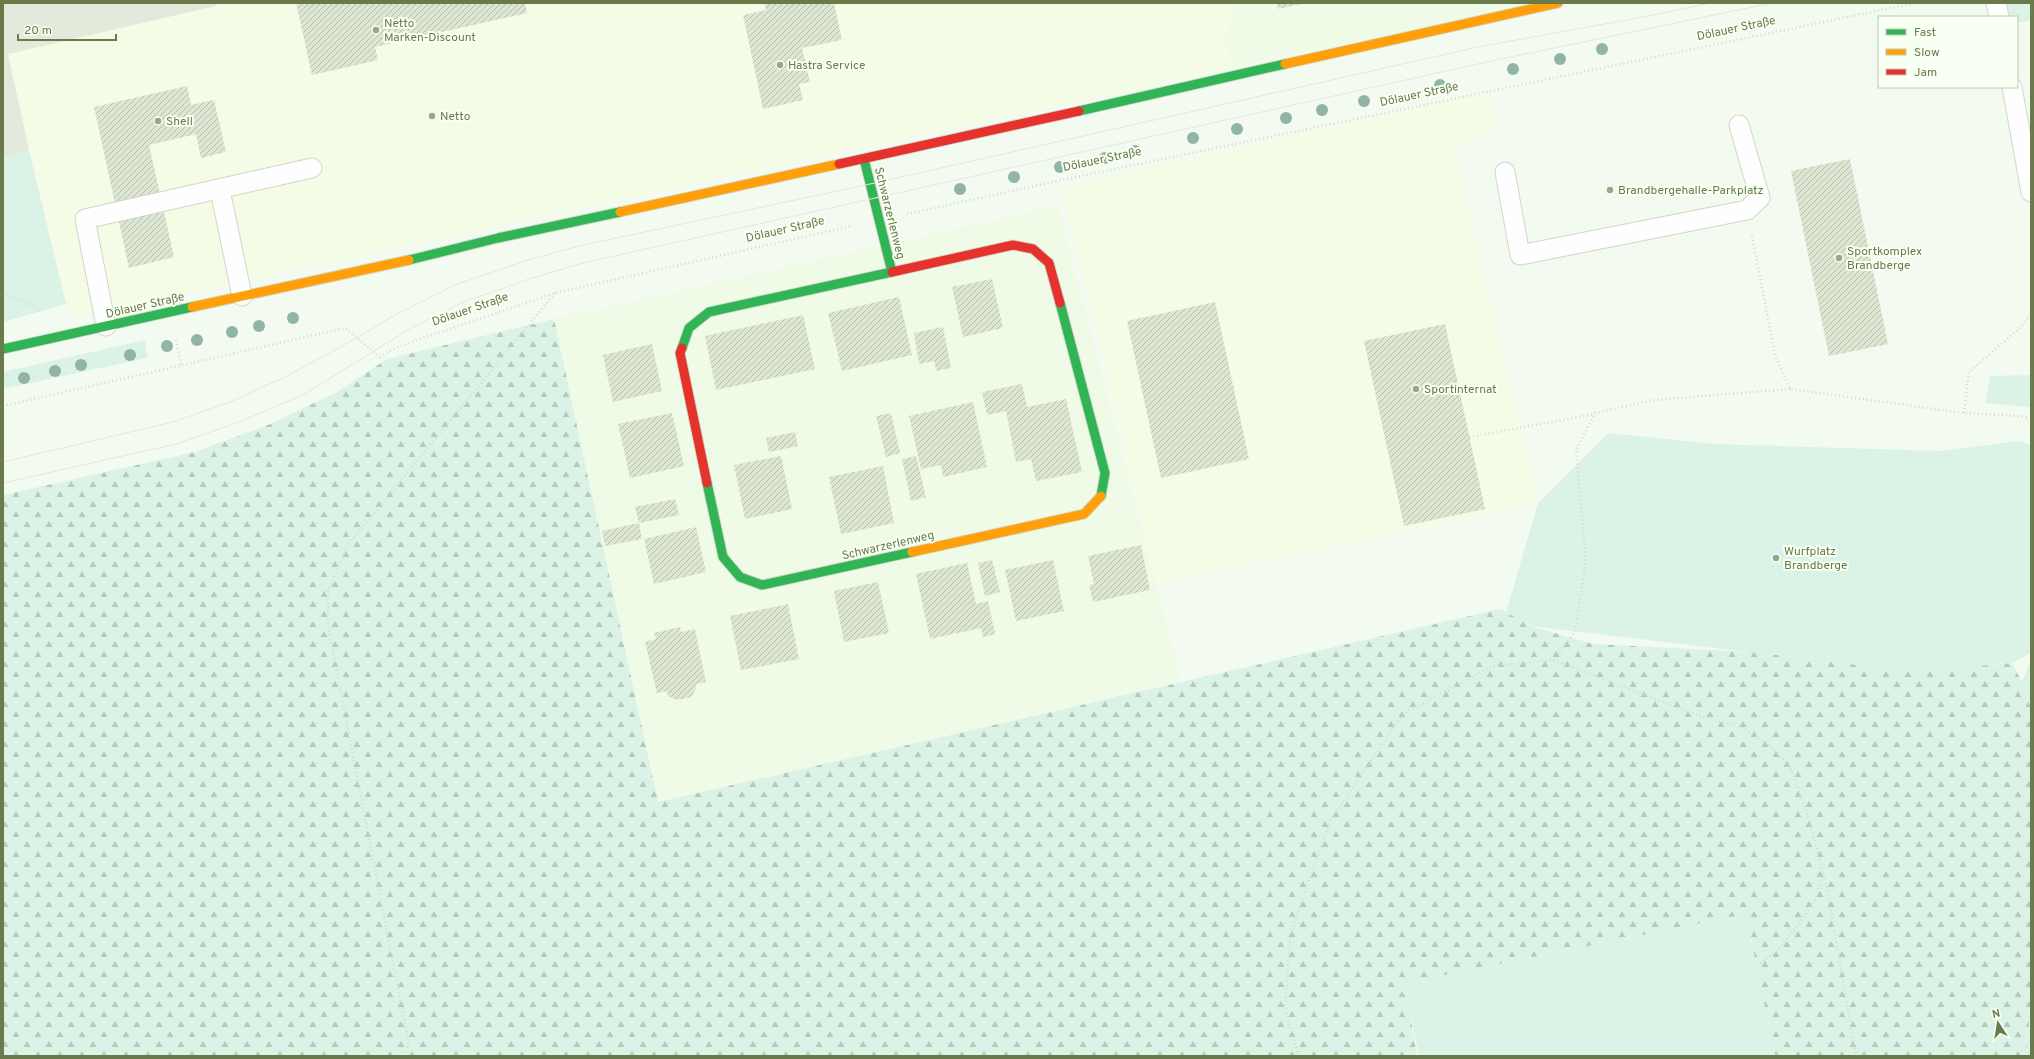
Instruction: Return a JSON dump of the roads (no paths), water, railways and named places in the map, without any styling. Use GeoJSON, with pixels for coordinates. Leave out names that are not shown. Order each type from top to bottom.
{"type":"FeatureCollection","features":[{"type":"Feature","properties":{"kind":"main road","name":"Dölauer Straße"},"geometry":{"type":"LineString","coordinates":[[3,349],[408,260],[498,238],[864,160],[1558,3]]}},
{"type":"Feature","properties":{"kind":"main road","name":"Schwarzerlenweg"},"geometry":{"type":"LineString","coordinates":[[864,160],[892,272]]}},
{"type":"Feature","properties":{"kind":"main road","name":"Schwarzerlenweg"},"geometry":{"type":"LineString","coordinates":[[1013,245],[1033,248],[1049,263],[1105,473],[1101,496],[1084,514],[762,585],[740,577],[723,557],[680,352],[689,328],[709,312],[892,272],[1013,245]]}},
{"type":"Feature","properties":{"kind":"lane"},"geometry":{"type":"LineString","coordinates":[[1996,3],[1999,16]]}},
{"type":"Feature","properties":{"kind":"lane"},"geometry":{"type":"LineString","coordinates":[[2012,88],[2027,146],[2031,192]]}},
{"type":"Feature","properties":{"kind":"lane"},"geometry":{"type":"LineString","coordinates":[[1505,172],[1520,255],[1747,210],[1760,198],[1739,125]]}},
{"type":"Feature","properties":{"kind":"lane"},"geometry":{"type":"LineString","coordinates":[[106,326],[85,219],[220,190],[312,168]]}},
{"type":"Feature","properties":{"kind":"lane"},"geometry":{"type":"LineString","coordinates":[[220,190],[242,296]]}},
{"type":"Feature","properties":{"kind":"tram line"},"geometry":{"type":"LineString","coordinates":[[3,462],[173,422],[230,402],[287,376],[357,338],[393,316],[455,285],[525,261],[579,246],[870,184],[1478,47],[1711,3]]}},
{"type":"Feature","properties":{"kind":"tram line"},"geometry":{"type":"LineString","coordinates":[[3,483],[176,444],[239,422],[303,395],[411,328],[466,301],[532,278],[583,263],[1482,63],[1772,3]]}},
{"type":"Feature","properties":{"kind":"place","name":"Netto Marken-Discount"},"geometry":{"type":"Point","coordinates":[376,30]}},
{"type":"Feature","properties":{"kind":"place","name":"Hastra Service"},"geometry":{"type":"Point","coordinates":[780,65]}},
{"type":"Feature","properties":{"kind":"place","name":"Netto"},"geometry":{"type":"Point","coordinates":[432,116]}},
{"type":"Feature","properties":{"kind":"place","name":"Shell"},"geometry":{"type":"Point","coordinates":[158,121]}},
{"type":"Feature","properties":{"kind":"place","name":"Brandbergehalle-Parkplatz"},"geometry":{"type":"Point","coordinates":[1610,190]}},
{"type":"Feature","properties":{"kind":"place","name":"Sportkomplex Brandberge"},"geometry":{"type":"Point","coordinates":[1839,258]}},
{"type":"Feature","properties":{"kind":"place","name":"Sportinternat"},"geometry":{"type":"Point","coordinates":[1416,389]}},
{"type":"Feature","properties":{"kind":"place","name":"Wurfplatz Brandberge"},"geometry":{"type":"Point","coordinates":[1776,558]}}]}
